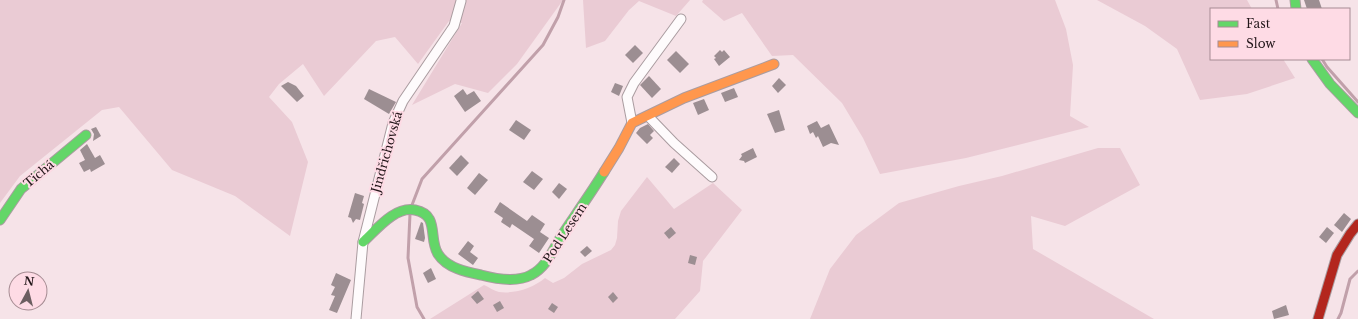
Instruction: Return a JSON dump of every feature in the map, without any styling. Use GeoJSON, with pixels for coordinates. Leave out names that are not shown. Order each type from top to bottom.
{"type":"FeatureCollection","features":[{"type":"Feature","properties":{"kind":"street","name":"Jindřichovská"},"geometry":{"type":"LineString","coordinates":[[356,319],[363,242],[393,123],[403,101],[454,26],[461,1]]}},
{"type":"Feature","properties":{"kind":"street"},"geometry":{"type":"LineString","coordinates":[[681,19],[634,83],[627,97],[632,123],[684,98],[774,64]]}},
{"type":"Feature","properties":{"kind":"street"},"geometry":{"type":"LineString","coordinates":[[1313,60],[1330,84],[1358,113]]}},
{"type":"Feature","properties":{"kind":"street"},"geometry":{"type":"LineString","coordinates":[[648,116],[674,143],[712,177]]}},
{"type":"Feature","properties":{"kind":"street","name":"Pod Lesem"},"geometry":{"type":"LineString","coordinates":[[363,242],[395,213],[406,209],[416,210],[426,214],[430,219],[435,247],[438,254],[445,262],[462,271],[502,280],[530,276],[540,269],[546,262],[615,155],[632,123]]}},
{"type":"Feature","properties":{"kind":"street","name":"Tichá"},"geometry":{"type":"LineString","coordinates":[[0,220],[11,202],[22,189],[86,135]]}},
{"type":"Feature","properties":{"kind":"street"},"geometry":{"type":"LineString","coordinates":[[1318,319],[1337,255],[1358,224]]}},
{"type":"Feature","properties":{"kind":"shaded area"},"geometry":{"type":"Polygon","coordinates":[[[0,0],[563,0],[517,64],[488,93],[455,84],[412,105],[462,23],[449,21],[418,64],[395,37],[376,41],[324,96],[303,64],[279,84],[269,97],[292,122],[308,162],[290,236],[235,196],[172,170],[119,107],[102,110],[20,176],[0,203],[0,0]]]}},
{"type":"Feature","properties":{"kind":"shaded area"},"geometry":{"type":"Polygon","coordinates":[[[583,0],[690,0],[676,16],[639,1],[629,10],[605,41],[586,48],[583,0]]]}},
{"type":"Feature","properties":{"kind":"shaded area"},"geometry":{"type":"Polygon","coordinates":[[[703,0],[1055,0],[1066,29],[1073,65],[1070,116],[1089,127],[966,158],[880,174],[863,138],[842,103],[793,55],[772,56],[742,13],[724,21],[702,2],[703,0]]]}},
{"type":"Feature","properties":{"kind":"shaded area"},"geometry":{"type":"Polygon","coordinates":[[[1097,0],[1247,0],[1251,8],[1210,8],[1210,60],[1284,60],[1295,78],[1247,94],[1200,100],[1177,49],[1145,26],[1097,0]]]}},
{"type":"Feature","properties":{"kind":"shaded area"},"geometry":{"type":"Polygon","coordinates":[[[1098,148],[1120,148],[1140,185],[1065,226],[1031,216],[1033,249],[1154,319],[810,319],[830,269],[856,235],[899,203],[959,186],[1002,176],[1098,148]]]}},
{"type":"Feature","properties":{"kind":"shaded area"},"geometry":{"type":"Polygon","coordinates":[[[647,177],[674,209],[713,183],[742,210],[703,261],[700,291],[675,319],[430,319],[484,285],[497,291],[511,292],[524,290],[545,278],[553,283],[564,278],[582,264],[611,250],[615,245],[617,238],[618,221],[621,211],[647,177]]]}},
{"type":"Feature","properties":{"kind":"building"},"geometry":{"type":"Polygon","coordinates":[[[1304,0],[1319,0],[1322,8],[1307,8],[1304,0]]]}},
{"type":"Feature","properties":{"kind":"building"},"geometry":{"type":"Polygon","coordinates":[[[635,45],[643,53],[633,63],[625,55],[635,45]]]}},
{"type":"Feature","properties":{"kind":"building"},"geometry":{"type":"Polygon","coordinates":[[[720,50],[722,52],[724,50],[730,57],[719,66],[714,59],[716,58],[714,56],[720,50]]]}},
{"type":"Feature","properties":{"kind":"building"},"geometry":{"type":"Polygon","coordinates":[[[676,51],[689,64],[680,73],[667,60],[676,51]]]}},
{"type":"Feature","properties":{"kind":"building"},"geometry":{"type":"Polygon","coordinates":[[[649,76],[661,89],[652,98],[640,85],[649,76]]]}},
{"type":"Feature","properties":{"kind":"building"},"geometry":{"type":"Polygon","coordinates":[[[779,78],[786,85],[778,93],[772,86],[779,78]]]}},
{"type":"Feature","properties":{"kind":"building"},"geometry":{"type":"Polygon","coordinates":[[[288,82],[296,86],[304,96],[297,102],[281,86],[288,82]]]}},
{"type":"Feature","properties":{"kind":"building"},"geometry":{"type":"Polygon","coordinates":[[[615,83],[623,86],[619,96],[611,92],[615,83]]]}},
{"type":"Feature","properties":{"kind":"building"},"geometry":{"type":"Polygon","coordinates":[[[734,88],[738,97],[725,102],[721,93],[734,88]]]}},
{"type":"Feature","properties":{"kind":"building"},"geometry":{"type":"Polygon","coordinates":[[[369,89],[396,102],[389,114],[364,99],[369,89]]]}},
{"type":"Feature","properties":{"kind":"building"},"geometry":{"type":"Polygon","coordinates":[[[463,89],[467,95],[474,91],[481,101],[465,112],[454,96],[463,89]]]}},
{"type":"Feature","properties":{"kind":"building"},"geometry":{"type":"Polygon","coordinates":[[[704,99],[709,110],[698,115],[693,103],[704,99]]]}},
{"type":"Feature","properties":{"kind":"building"},"geometry":{"type":"Polygon","coordinates":[[[779,110],[785,130],[775,133],[767,114],[779,110]]]}},
{"type":"Feature","properties":{"kind":"building"},"geometry":{"type":"Polygon","coordinates":[[[516,120],[531,130],[524,140],[509,130],[516,120]]]}},
{"type":"Feature","properties":{"kind":"building"},"geometry":{"type":"Polygon","coordinates":[[[817,121],[821,128],[829,124],[839,145],[831,143],[823,147],[818,136],[816,138],[813,132],[810,134],[807,126],[817,121]]]}},
{"type":"Feature","properties":{"kind":"building"},"geometry":{"type":"Polygon","coordinates":[[[648,124],[654,131],[650,135],[653,138],[647,144],[636,133],[640,128],[648,124]]]}},
{"type":"Feature","properties":{"kind":"building"},"geometry":{"type":"Polygon","coordinates":[[[96,127],[101,136],[93,141],[94,134],[91,129],[96,127]]]}},
{"type":"Feature","properties":{"kind":"building"},"geometry":{"type":"Polygon","coordinates":[[[87,144],[95,158],[100,155],[105,164],[91,172],[90,169],[84,172],[79,163],[85,160],[80,150],[87,144]]]}},
{"type":"Feature","properties":{"kind":"building"},"geometry":{"type":"Polygon","coordinates":[[[753,148],[757,157],[745,163],[744,161],[739,160],[742,156],[741,154],[753,148]]]}},
{"type":"Feature","properties":{"kind":"building"},"geometry":{"type":"Polygon","coordinates":[[[461,155],[469,163],[457,176],[449,168],[461,155]]]}},
{"type":"Feature","properties":{"kind":"building"},"geometry":{"type":"Polygon","coordinates":[[[674,158],[680,164],[672,173],[665,167],[674,158]]]}},
{"type":"Feature","properties":{"kind":"building"},"geometry":{"type":"Polygon","coordinates":[[[532,171],[543,179],[534,190],[523,182],[532,171]]]}},
{"type":"Feature","properties":{"kind":"building"},"geometry":{"type":"Polygon","coordinates":[[[479,173],[488,180],[475,195],[467,188],[479,173]]]}},
{"type":"Feature","properties":{"kind":"building"},"geometry":{"type":"Polygon","coordinates":[[[559,183],[567,189],[559,199],[552,192],[559,183]]]}},
{"type":"Feature","properties":{"kind":"building"},"geometry":{"type":"Polygon","coordinates":[[[355,193],[364,196],[362,203],[364,204],[360,220],[356,219],[353,223],[351,218],[348,217],[355,193]]]}},
{"type":"Feature","properties":{"kind":"building"},"geometry":{"type":"Polygon","coordinates":[[[500,202],[527,221],[532,215],[545,224],[540,232],[549,238],[539,253],[529,246],[534,239],[512,224],[510,228],[501,222],[503,218],[494,212],[500,202]]]}},
{"type":"Feature","properties":{"kind":"building"},"geometry":{"type":"Polygon","coordinates":[[[1344,213],[1351,219],[1342,232],[1334,225],[1344,213]]]}},
{"type":"Feature","properties":{"kind":"building"},"geometry":{"type":"Polygon","coordinates":[[[421,222],[423,223],[425,238],[424,242],[415,239],[421,222]]]}},
{"type":"Feature","properties":{"kind":"building"},"geometry":{"type":"Polygon","coordinates":[[[671,227],[676,233],[669,239],[664,233],[671,227]]]}},
{"type":"Feature","properties":{"kind":"building"},"geometry":{"type":"Polygon","coordinates":[[[1327,227],[1334,233],[1326,243],[1319,237],[1327,227]]]}},
{"type":"Feature","properties":{"kind":"building"},"geometry":{"type":"Polygon","coordinates":[[[468,241],[474,246],[470,252],[478,258],[473,265],[458,254],[468,241]]]}},
{"type":"Feature","properties":{"kind":"building"},"geometry":{"type":"Polygon","coordinates":[[[587,246],[592,251],[585,257],[580,252],[587,246]]]}},
{"type":"Feature","properties":{"kind":"building"},"geometry":{"type":"Polygon","coordinates":[[[690,255],[697,257],[695,265],[688,263],[690,255]]]}},
{"type":"Feature","properties":{"kind":"building"},"geometry":{"type":"Polygon","coordinates":[[[431,268],[436,279],[428,283],[423,273],[431,268]]]}},
{"type":"Feature","properties":{"kind":"building"},"geometry":{"type":"Polygon","coordinates":[[[336,273],[351,280],[337,313],[329,310],[335,296],[331,295],[335,287],[331,285],[336,273]]]}},
{"type":"Feature","properties":{"kind":"building"},"geometry":{"type":"Polygon","coordinates":[[[478,291],[484,299],[477,304],[471,297],[478,291]]]}},
{"type":"Feature","properties":{"kind":"building"},"geometry":{"type":"Polygon","coordinates":[[[613,292],[618,298],[613,303],[608,297],[613,292]]]}},
{"type":"Feature","properties":{"kind":"building"},"geometry":{"type":"Polygon","coordinates":[[[500,301],[504,308],[497,312],[493,305],[500,301]]]}},
{"type":"Feature","properties":{"kind":"building"},"geometry":{"type":"Polygon","coordinates":[[[552,303],[558,307],[554,313],[548,309],[552,303]]]}},
{"type":"Feature","properties":{"kind":"building"},"geometry":{"type":"Polygon","coordinates":[[[1286,305],[1289,315],[1274,319],[1272,311],[1286,305]]]}},
{"type":"Feature","properties":{"kind":"waterway"},"geometry":{"type":"LineString","coordinates":[[412,205],[422,179],[543,45],[558,17],[564,0]]}},
{"type":"Feature","properties":{"kind":"waterway"},"geometry":{"type":"LineString","coordinates":[[1276,0],[1278,8]]}},
{"type":"Feature","properties":{"kind":"waterway"},"geometry":{"type":"LineString","coordinates":[[1323,60],[1358,102]]}},
{"type":"Feature","properties":{"kind":"waterway"},"geometry":{"type":"LineString","coordinates":[[410,214],[408,258],[417,307],[424,319]]}},
{"type":"Feature","properties":{"kind":"waterway"},"geometry":{"type":"LineString","coordinates":[[1338,319],[1350,279],[1358,271]]}},
{"type":"Feature","properties":{"kind":"traffic: fast"},"geometry":{"type":"LineString","coordinates":[[1295,0],[1296,8]]}},
{"type":"Feature","properties":{"kind":"traffic: fast"},"geometry":{"type":"LineString","coordinates":[[1313,60],[1330,84],[1358,113]]}},
{"type":"Feature","properties":{"kind":"traffic: fast"},"geometry":{"type":"LineString","coordinates":[[0,220],[21,189],[86,135]]}},
{"type":"Feature","properties":{"kind":"traffic: fast"},"geometry":{"type":"LineString","coordinates":[[363,242],[380,225],[393,215],[400,211],[415,210],[423,213],[431,222],[435,248],[446,263],[457,269],[493,278],[513,280],[519,279],[537,272],[545,263],[604,172]]}},
{"type":"Feature","properties":{"kind":"traffic: slow"},"geometry":{"type":"LineString","coordinates":[[604,172],[632,123],[684,98],[774,64]]}},
{"type":"Feature","properties":{"kind":"traffic: jam"},"geometry":{"type":"LineString","coordinates":[[1318,319],[1337,255],[1358,224]]}}]}
